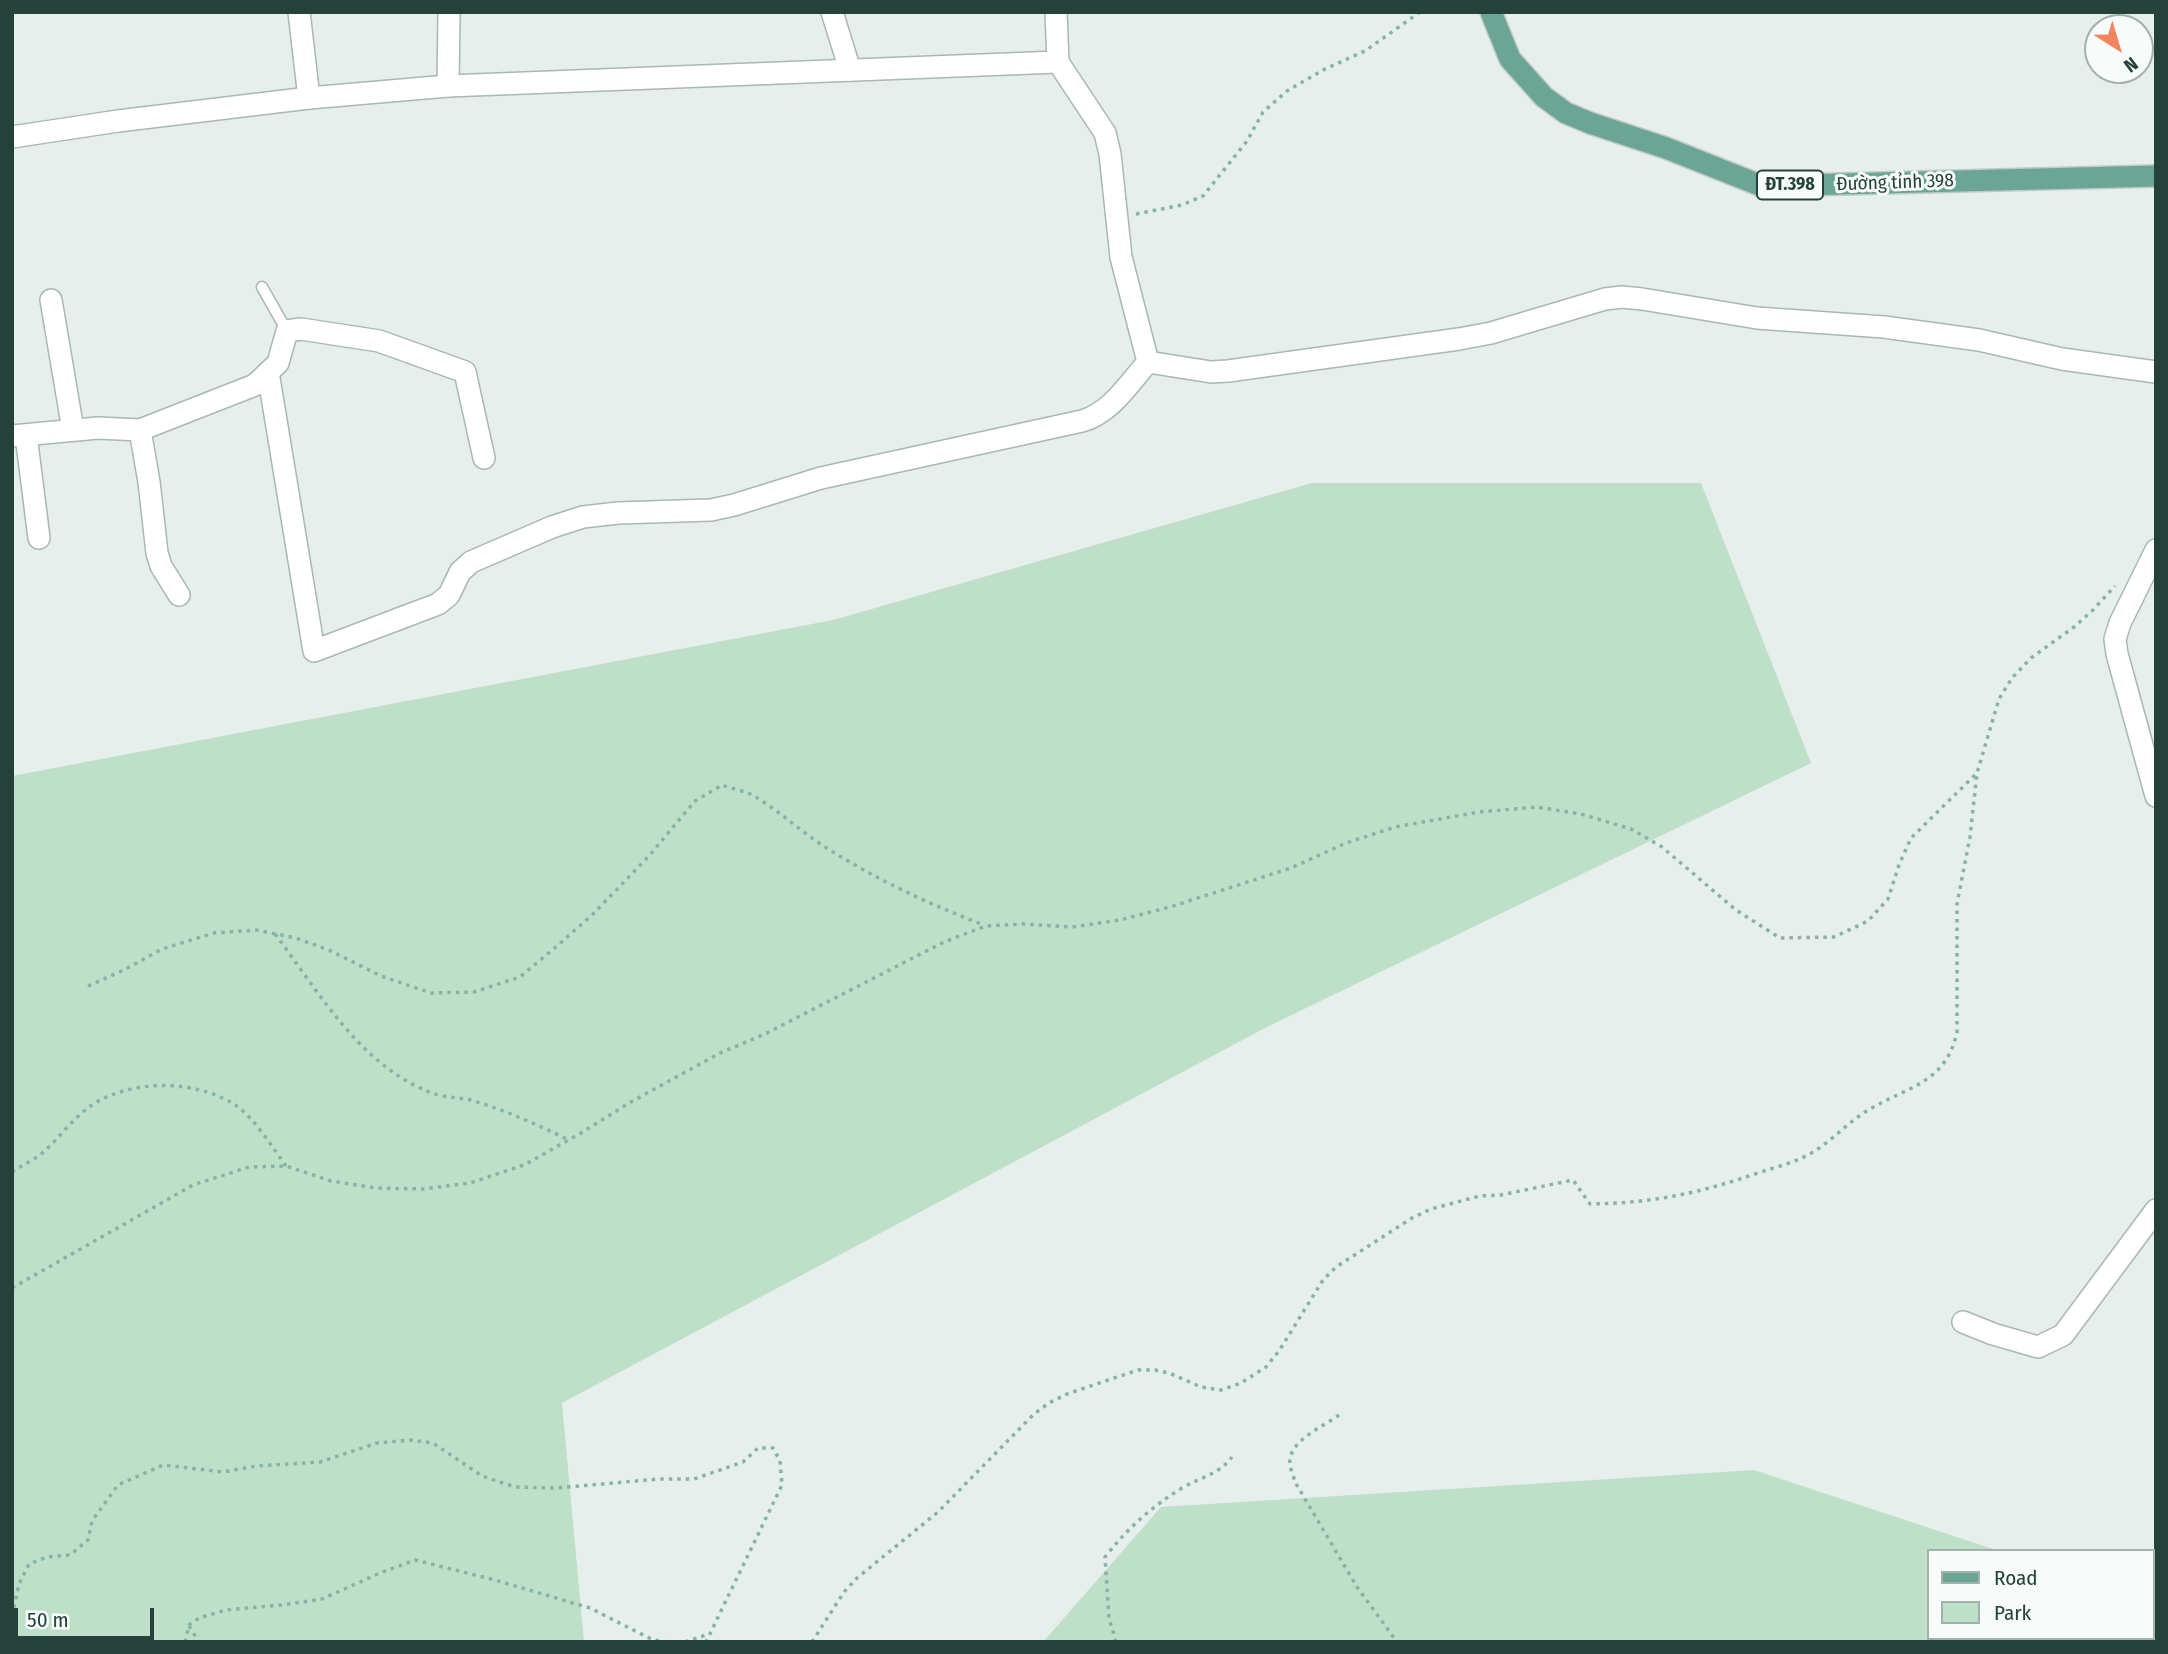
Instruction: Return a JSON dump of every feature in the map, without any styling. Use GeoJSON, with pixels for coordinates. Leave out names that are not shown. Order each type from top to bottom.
{"type":"FeatureCollection","features":[{"type":"Feature","properties":{"kind":"main road","name":"Đường tỉnh 398"},"geometry":{"type":"LineString","coordinates":[[1491,12],[1510,59],[1544,97],[1566,113],[1666,148],[1762,186],[2156,176]]}},
{"type":"Feature","properties":{"kind":"street"},"geometry":{"type":"LineString","coordinates":[[299,12],[310,98]]}},
{"type":"Feature","properties":{"kind":"street"},"geometry":{"type":"LineString","coordinates":[[448,86],[449,12]]}},
{"type":"Feature","properties":{"kind":"street"},"geometry":{"type":"LineString","coordinates":[[832,12],[850,70]]}},
{"type":"Feature","properties":{"kind":"street"},"geometry":{"type":"LineString","coordinates":[[1056,12],[1058,62],[1105,133],[1110,154],[1121,257],[1148,362]]}},
{"type":"Feature","properties":{"kind":"street"},"geometry":{"type":"LineString","coordinates":[[12,137],[118,121],[310,98],[448,86],[1058,62]]}},
{"type":"Feature","properties":{"kind":"street"},"geometry":{"type":"LineString","coordinates":[[1148,362],[1211,372],[1459,340],[1605,299],[1622,297],[1757,318],[1884,327],[1938,334],[1979,340],[2062,359],[2156,372]]}},
{"type":"Feature","properties":{"kind":"street"},"geometry":{"type":"LineString","coordinates":[[51,300],[73,430]]}},
{"type":"Feature","properties":{"kind":"street"},"geometry":{"type":"LineString","coordinates":[[39,538],[19,435],[98,428],[139,430],[255,385],[278,363],[288,331],[301,329],[379,341],[465,372],[484,458]]}},
{"type":"Feature","properties":{"kind":"street"},"geometry":{"type":"LineString","coordinates":[[268,372],[314,651],[438,604],[449,595],[460,572],[471,562],[552,527],[583,517],[618,513],[711,510],[821,478],[1082,421],[1095,417],[1108,407],[1148,362]]}},
{"type":"Feature","properties":{"kind":"street"},"geometry":{"type":"LineString","coordinates":[[139,430],[149,482],[157,553],[161,566],[179,595]]}},
{"type":"Feature","properties":{"kind":"street"},"geometry":{"type":"LineString","coordinates":[[2153,789],[2115,639],[2120,623],[2156,551]]}},
{"type":"Feature","properties":{"kind":"street"},"geometry":{"type":"LineString","coordinates":[[1963,1322],[2038,1347],[2063,1335],[2156,1210]]}},
{"type":"Feature","properties":{"kind":"lane"},"geometry":{"type":"LineString","coordinates":[[262,287],[288,331]]}},
{"type":"Feature","properties":{"kind":"path"},"geometry":{"type":"LineString","coordinates":[[1117,218],[1182,205],[1203,196],[1247,141],[1263,113],[1287,90],[1365,51],[1420,12]]}},
{"type":"Feature","properties":{"kind":"path"},"geometry":{"type":"LineString","coordinates":[[812,1642],[844,1592],[857,1578],[921,1527],[1034,1414],[1049,1403],[1067,1394],[1138,1370],[1169,1373],[1200,1387],[1221,1391],[1241,1383],[1266,1367],[1279,1351],[1323,1280],[1336,1267],[1412,1218],[1431,1209],[1480,1196],[1501,1195],[1573,1180],[1590,1204],[1655,1200],[1724,1185],[1804,1157],[1835,1137],[1867,1110],[1917,1087],[1940,1067],[1953,1050],[1957,1032],[1957,904],[1970,837],[1977,773],[1999,699],[2012,678],[2031,658],[2093,610],[2120,581]]}},
{"type":"Feature","properties":{"kind":"path"},"geometry":{"type":"LineString","coordinates":[[12,1288],[194,1185],[249,1167],[286,1166],[331,1181],[376,1188],[423,1189],[470,1182],[524,1165],[720,1053],[765,1034],[944,942],[986,926],[1024,924],[1072,927],[1120,920],[1170,907],[1291,868],[1346,843],[1395,827],[1479,812],[1536,807],[1581,814],[1631,828],[1662,847],[1736,910],[1780,938],[1834,937],[1868,921],[1888,899],[1911,838],[1977,773]]}},
{"type":"Feature","properties":{"kind":"path"},"geometry":{"type":"LineString","coordinates":[[88,986],[162,949],[214,933],[256,930],[296,938],[431,993],[474,992],[520,976],[557,946],[593,914],[648,857],[695,801],[722,785],[747,793],[777,811],[818,842],[895,888],[986,926]]}},
{"type":"Feature","properties":{"kind":"path"},"geometry":{"type":"LineString","coordinates":[[275,934],[342,1023],[372,1056],[399,1077],[433,1094],[472,1101],[532,1122],[569,1140]]}},
{"type":"Feature","properties":{"kind":"path"},"geometry":{"type":"LineString","coordinates":[[12,1172],[40,1155],[94,1104],[124,1091],[161,1086],[197,1088],[236,1105],[262,1133],[286,1166]]}},
{"type":"Feature","properties":{"kind":"path"},"geometry":{"type":"LineString","coordinates":[[1339,1415],[1310,1434],[1293,1450],[1290,1464],[1295,1482],[1357,1587],[1398,1642]]}},
{"type":"Feature","properties":{"kind":"path"},"geometry":{"type":"LineString","coordinates":[[12,1616],[19,1584],[30,1564],[47,1557],[70,1555],[88,1540],[92,1521],[118,1485],[163,1465],[223,1472],[256,1466],[320,1462],[377,1443],[411,1440],[433,1443],[482,1476],[515,1488],[557,1488],[659,1479],[694,1479],[743,1462],[758,1448],[773,1448],[780,1461],[782,1485],[706,1642]]}},
{"type":"Feature","properties":{"kind":"path"},"geometry":{"type":"LineString","coordinates":[[1116,1642],[1109,1619],[1105,1557],[1127,1530],[1149,1510],[1183,1488],[1223,1468],[1232,1457]]}},
{"type":"Feature","properties":{"kind":"path"},"geometry":{"type":"LineString","coordinates":[[185,1642],[189,1625],[199,1618],[226,1610],[322,1599],[415,1560],[590,1608],[653,1640],[667,1642]]}},
{"type":"Feature","properties":{"kind":"path"},"geometry":{"type":"LineString","coordinates":[[189,1625],[199,1642]]}},
{"type":"Feature","properties":{"kind":"path"},"geometry":{"type":"LineString","coordinates":[[685,1642],[709,1634]]}},
{"type":"Feature","properties":{"kind":"green space"},"geometry":{"type":"Polygon","coordinates":[[[1312,483],[1701,483],[1811,763],[1265,1028],[562,1403],[584,1642],[12,1642],[12,776],[833,620],[1312,483]]]}},
{"type":"Feature","properties":{"kind":"green space"},"geometry":{"type":"Polygon","coordinates":[[[1754,1470],[1993,1549],[1926,1549],[1926,1640],[2154,1640],[2154,1602],[2156,1642],[1043,1642],[1161,1507],[1754,1470]]]}}]}
